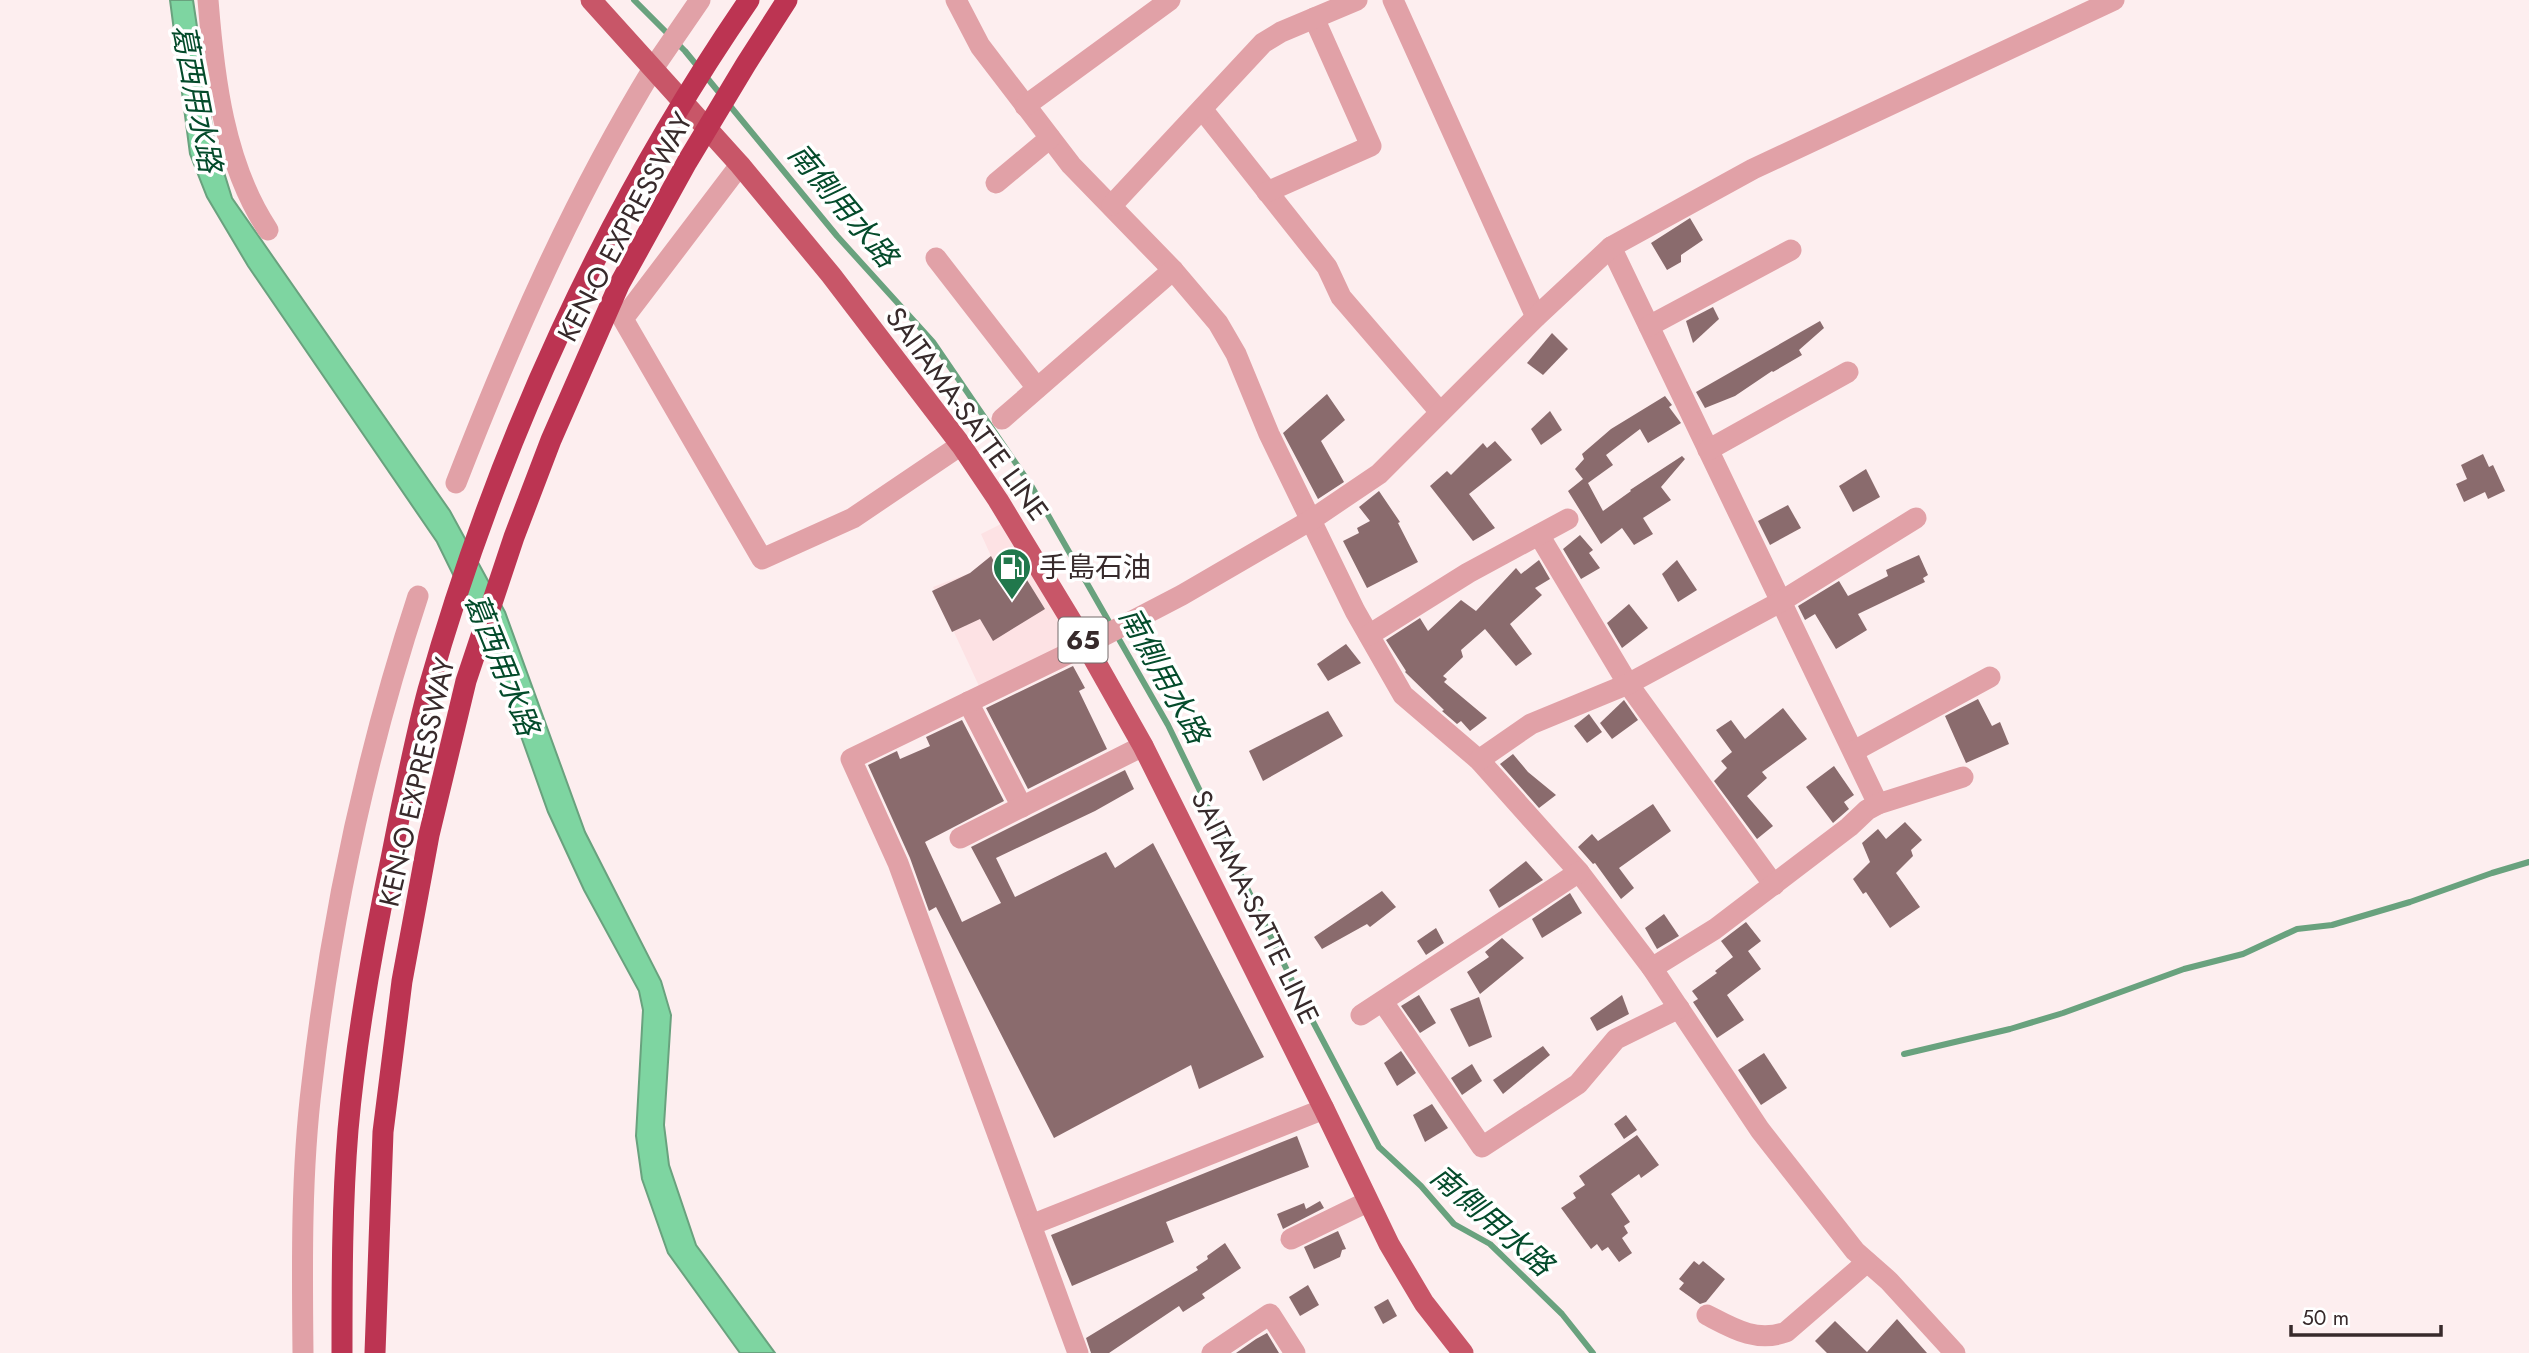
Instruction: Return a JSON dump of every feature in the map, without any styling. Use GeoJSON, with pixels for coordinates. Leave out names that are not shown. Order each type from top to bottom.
{"type":"FeatureCollection","features":[{"type":"Feature","properties":{"kind":"highway","name":"KEN-O EXPRESSWAY"},"geometry":{"type":"LineString","coordinates":[[342,1353],[344,1203],[348,1130],[358,1045],[377,927],[431,680],[491,501],[559,334],[603,242],[656,145],[749,0]]}},
{"type":"Feature","properties":{"kind":"highway","name":"KEN-O EXPRESSWAY"},"geometry":{"type":"LineString","coordinates":[[375,1353],[383,1132],[402,981],[429,835],[466,681],[514,537],[546,452],[619,285],[687,162],[788,0]]}},
{"type":"Feature","properties":{"kind":"main road","name":"SAITAMA-SATTE LINE"},"geometry":{"type":"LineString","coordinates":[[592,0],[740,165],[831,275],[961,444],[998,500],[1086,645],[1143,746],[1324,1109],[1367,1202],[1407,1276],[1444,1331],[1463,1353]]}},
{"type":"Feature","properties":{"kind":"street"},"geometry":{"type":"LineString","coordinates":[[208,0],[221,105],[230,148],[241,179],[268,230]]}},
{"type":"Feature","properties":{"kind":"street"},"geometry":{"type":"LineString","coordinates":[[456,483],[508,354],[567,224],[654,67],[700,0]]}},
{"type":"Feature","properties":{"kind":"street"},"geometry":{"type":"LineString","coordinates":[[956,0],[980,46],[1071,164],[1173,270],[1218,323],[1236,354],[1269,434],[1311,520],[1369,635],[1403,695],[1479,760],[1579,872],[1651,968],[1760,1130],[1855,1251],[1889,1281],[1955,1353]]}},
{"type":"Feature","properties":{"kind":"street"},"geometry":{"type":"LineString","coordinates":[[1025,106],[1170,0]]}},
{"type":"Feature","properties":{"kind":"street"},"geometry":{"type":"LineString","coordinates":[[1112,205],[1263,43],[1281,32],[1357,0]]}},
{"type":"Feature","properties":{"kind":"street"},"geometry":{"type":"LineString","coordinates":[[1393,0],[1536,317]]}},
{"type":"Feature","properties":{"kind":"street"},"geometry":{"type":"LineString","coordinates":[[1078,1353],[898,863],[851,759],[1086,645],[1182,595],[1311,520],[1379,474],[1536,317],[1611,247],[1753,169],[2114,0]]}},
{"type":"Feature","properties":{"kind":"street"},"geometry":{"type":"LineString","coordinates":[[1267,192],[1371,146],[1314,18]]}},
{"type":"Feature","properties":{"kind":"street"},"geometry":{"type":"LineString","coordinates":[[1202,109],[1327,267],[1341,297],[1440,412]]}},
{"type":"Feature","properties":{"kind":"street"},"geometry":{"type":"LineString","coordinates":[[996,183],[1051,138]]}},
{"type":"Feature","properties":{"kind":"street"},"geometry":{"type":"LineString","coordinates":[[740,165],[623,319],[762,559],[853,518],[961,444]]}},
{"type":"Feature","properties":{"kind":"street"},"geometry":{"type":"LineString","coordinates":[[1611,247],[1878,804]]}},
{"type":"Feature","properties":{"kind":"street"},"geometry":{"type":"LineString","coordinates":[[1649,326],[1791,250]]}},
{"type":"Feature","properties":{"kind":"street"},"geometry":{"type":"LineString","coordinates":[[936,258],[1037,388]]}},
{"type":"Feature","properties":{"kind":"street"},"geometry":{"type":"LineString","coordinates":[[1002,419],[1173,270]]}},
{"type":"Feature","properties":{"kind":"street"},"geometry":{"type":"LineString","coordinates":[[1708,450],[1848,372]]}},
{"type":"Feature","properties":{"kind":"street"},"geometry":{"type":"LineString","coordinates":[[1479,760],[1531,724],[1628,684],[1780,602],[1916,518]]}},
{"type":"Feature","properties":{"kind":"street"},"geometry":{"type":"LineString","coordinates":[[1369,635],[1468,573],[1568,519]]}},
{"type":"Feature","properties":{"kind":"street"},"geometry":{"type":"LineString","coordinates":[[1539,535],[1628,684],[1774,886]]}},
{"type":"Feature","properties":{"kind":"street"},"geometry":{"type":"LineString","coordinates":[[303,1353],[306,1158],[312,1083],[325,993],[360,801],[384,704],[418,596]]}},
{"type":"Feature","properties":{"kind":"street"},"geometry":{"type":"LineString","coordinates":[[1854,751],[1990,677]]}},
{"type":"Feature","properties":{"kind":"street"},"geometry":{"type":"LineString","coordinates":[[968,702],[1022,807]]}},
{"type":"Feature","properties":{"kind":"street"},"geometry":{"type":"LineString","coordinates":[[960,838],[1143,746]]}},
{"type":"Feature","properties":{"kind":"street"},"geometry":{"type":"LineString","coordinates":[[1651,968],[1715,929],[1774,886],[1867,810],[1878,804],[1964,777]]}},
{"type":"Feature","properties":{"kind":"street"},"geometry":{"type":"LineString","coordinates":[[1362,1016],[1579,872]]}},
{"type":"Feature","properties":{"kind":"street"},"geometry":{"type":"LineString","coordinates":[[1382,1002],[1482,1147],[1578,1084],[1616,1039],[1679,1009]]}},
{"type":"Feature","properties":{"kind":"street"},"geometry":{"type":"LineString","coordinates":[[1031,1225],[1324,1109]]}},
{"type":"Feature","properties":{"kind":"street"},"geometry":{"type":"LineString","coordinates":[[1291,1239],[1367,1202]]}},
{"type":"Feature","properties":{"kind":"street"},"geometry":{"type":"LineString","coordinates":[[1707,1315],[1733,1331],[1775,1336],[1786,1332],[1867,1262]]}},
{"type":"Feature","properties":{"kind":"street"},"geometry":{"type":"LineString","coordinates":[[1212,1353],[1270,1314],[1295,1353]]}},
{"type":"Feature","properties":{"kind":"shaded area"},"geometry":{"type":"Polygon","coordinates":[[[1001,524],[1072,641],[979,686],[933,587],[970,573],[991,556],[981,534],[1001,524]]]}},
{"type":"Feature","properties":{"kind":"water","name":"葛西用水路"},"geometry":{"type":"Polygon","coordinates":[[[170,0],[193,0],[214,140],[232,198],[450,511],[505,612],[585,832],[661,981],[671,1015],[664,1125],[669,1165],[696,1245],[775,1353],[740,1353],[668,1253],[642,1179],[636,1136],[643,1010],[639,991],[584,890],[548,812],[491,652],[437,542],[248,266],[207,197],[190,154],[170,0]]]}},
{"type":"Feature","properties":{"kind":"building"},"geometry":{"type":"Polygon","coordinates":[[[1690,218],[1703,240],[1681,255],[1681,262],[1667,270],[1651,243],[1690,218]]]}},
{"type":"Feature","properties":{"kind":"building"},"geometry":{"type":"Polygon","coordinates":[[[1713,307],[1719,319],[1693,343],[1686,321],[1713,307]]]}},
{"type":"Feature","properties":{"kind":"building"},"geometry":{"type":"Polygon","coordinates":[[[1820,321],[1824,328],[1799,350],[1802,355],[1735,396],[1705,408],[1696,392],[1820,321]]]}},
{"type":"Feature","properties":{"kind":"building"},"geometry":{"type":"Polygon","coordinates":[[[1552,333],[1568,349],[1543,375],[1527,363],[1552,333]]]}},
{"type":"Feature","properties":{"kind":"building"},"geometry":{"type":"Polygon","coordinates":[[[1327,394],[1345,420],[1321,441],[1344,482],[1318,499],[1283,433],[1327,394]]]}},
{"type":"Feature","properties":{"kind":"building"},"geometry":{"type":"Polygon","coordinates":[[[1665,396],[1672,405],[1669,407],[1681,423],[1648,443],[1640,429],[1606,455],[1613,465],[1588,483],[1603,511],[1682,456],[1685,459],[1661,487],[1671,500],[1643,518],[1653,534],[1634,545],[1622,528],[1601,544],[1568,491],[1583,479],[1575,469],[1584,459],[1582,454],[1611,429],[1665,396]]]}},
{"type":"Feature","properties":{"kind":"building"},"geometry":{"type":"Polygon","coordinates":[[[1550,411],[1562,430],[1541,445],[1531,429],[1550,411]]]}},
{"type":"Feature","properties":{"kind":"building"},"geometry":{"type":"Polygon","coordinates":[[[1495,441],[1512,460],[1469,494],[1495,528],[1473,541],[1430,486],[1447,471],[1451,475],[1483,443],[1487,448],[1495,441]]]}},
{"type":"Feature","properties":{"kind":"building"},"geometry":{"type":"Polygon","coordinates":[[[2483,454],[2489,467],[2493,465],[2505,491],[2488,499],[2485,492],[2464,502],[2456,484],[2467,479],[2461,465],[2483,454]]]}},
{"type":"Feature","properties":{"kind":"building"},"geometry":{"type":"Polygon","coordinates":[[[1866,469],[1880,497],[1853,512],[1839,486],[1866,469]]]}},
{"type":"Feature","properties":{"kind":"building"},"geometry":{"type":"Polygon","coordinates":[[[1379,491],[1400,522],[1398,523],[1418,562],[1367,588],[1343,541],[1359,533],[1357,528],[1370,521],[1359,507],[1379,491]]]}},
{"type":"Feature","properties":{"kind":"building"},"geometry":{"type":"Polygon","coordinates":[[[1788,505],[1801,528],[1770,545],[1758,521],[1788,505]]]}},
{"type":"Feature","properties":{"kind":"building"},"geometry":{"type":"Polygon","coordinates":[[[1580,535],[1593,550],[1589,553],[1600,568],[1581,579],[1563,549],[1580,535]]]}},
{"type":"Feature","properties":{"kind":"building"},"geometry":{"type":"Polygon","coordinates":[[[1919,555],[1928,575],[1923,578],[1925,582],[1858,614],[1867,630],[1836,649],[1815,614],[1805,620],[1798,606],[1839,581],[1848,596],[1888,576],[1886,570],[1919,555]]]}},
{"type":"Feature","properties":{"kind":"building","name":"手島石油"},"geometry":{"type":"Polygon","coordinates":[[[991,556],[1010,591],[1027,580],[1045,609],[993,641],[980,619],[952,632],[932,591],[970,573],[991,556]]]}},
{"type":"Feature","properties":{"kind":"building"},"geometry":{"type":"Polygon","coordinates":[[[1539,560],[1550,579],[1535,588],[1542,595],[1510,624],[1532,654],[1516,666],[1485,629],[1461,650],[1463,657],[1443,676],[1447,679],[1444,682],[1487,718],[1470,731],[1461,721],[1457,724],[1442,711],[1444,710],[1405,672],[1386,640],[1420,618],[1428,631],[1461,600],[1476,611],[1516,568],[1521,574],[1539,560]]]}},
{"type":"Feature","properties":{"kind":"building"},"geometry":{"type":"Polygon","coordinates":[[[1677,560],[1697,590],[1678,602],[1662,574],[1677,560]]]}},
{"type":"Feature","properties":{"kind":"building"},"geometry":{"type":"Polygon","coordinates":[[[1629,604],[1648,628],[1622,648],[1607,623],[1629,604]]]}},
{"type":"Feature","properties":{"kind":"building"},"geometry":{"type":"Polygon","coordinates":[[[1346,644],[1361,663],[1328,681],[1317,664],[1346,644]]]}},
{"type":"Feature","properties":{"kind":"building"},"geometry":{"type":"Polygon","coordinates":[[[1073,666],[1085,688],[1079,691],[1107,749],[1028,789],[986,708],[1073,666]]]}},
{"type":"Feature","properties":{"kind":"building"},"geometry":{"type":"Polygon","coordinates":[[[1978,699],[1992,726],[2000,722],[2009,744],[1966,763],[1945,716],[1978,699]]]}},
{"type":"Feature","properties":{"kind":"building"},"geometry":{"type":"Polygon","coordinates":[[[1624,700],[1638,720],[1612,739],[1600,723],[1624,700]]]}},
{"type":"Feature","properties":{"kind":"building"},"geometry":{"type":"Polygon","coordinates":[[[1783,708],[1807,739],[1762,772],[1767,778],[1747,796],[1773,826],[1757,839],[1714,781],[1727,768],[1721,761],[1732,752],[1716,730],[1731,720],[1745,739],[1783,708]]]}},
{"type":"Feature","properties":{"kind":"building"},"geometry":{"type":"Polygon","coordinates":[[[1328,711],[1343,736],[1263,781],[1249,751],[1328,711]]]}},
{"type":"Feature","properties":{"kind":"building"},"geometry":{"type":"Polygon","coordinates":[[[1589,714],[1602,732],[1587,743],[1574,726],[1589,714]]]}},
{"type":"Feature","properties":{"kind":"building"},"geometry":{"type":"Polygon","coordinates":[[[962,720],[1004,801],[925,842],[962,922],[1001,903],[971,847],[1125,770],[1134,789],[1095,811],[996,858],[1015,897],[1106,852],[1115,868],[1153,843],[1264,1057],[1199,1089],[1191,1065],[1054,1138],[936,907],[929,911],[910,858],[868,765],[897,751],[900,759],[930,746],[926,737],[962,720]]]}},
{"type":"Feature","properties":{"kind":"building"},"geometry":{"type":"Polygon","coordinates":[[[1513,754],[1528,772],[1556,795],[1539,808],[1500,764],[1513,754]]]}},
{"type":"Feature","properties":{"kind":"building"},"geometry":{"type":"Polygon","coordinates":[[[1834,766],[1854,795],[1844,802],[1849,809],[1833,823],[1806,787],[1834,766]]]}},
{"type":"Feature","properties":{"kind":"building"},"geometry":{"type":"Polygon","coordinates":[[[1653,804],[1671,831],[1619,868],[1634,888],[1621,899],[1595,863],[1578,847],[1592,834],[1598,841],[1653,804]]]}},
{"type":"Feature","properties":{"kind":"building"},"geometry":{"type":"Polygon","coordinates":[[[1905,822],[1922,840],[1911,850],[1913,856],[1896,873],[1920,907],[1890,928],[1866,892],[1863,894],[1853,879],[1870,862],[1862,843],[1878,829],[1886,839],[1905,822]]]}},
{"type":"Feature","properties":{"kind":"building"},"geometry":{"type":"Polygon","coordinates":[[[1526,861],[1543,880],[1499,908],[1489,890],[1526,861]]]}},
{"type":"Feature","properties":{"kind":"building"},"geometry":{"type":"Polygon","coordinates":[[[1382,891],[1396,907],[1370,927],[1367,924],[1322,949],[1314,937],[1382,891]]]}},
{"type":"Feature","properties":{"kind":"building"},"geometry":{"type":"Polygon","coordinates":[[[1570,893],[1582,913],[1542,938],[1532,919],[1570,893]]]}},
{"type":"Feature","properties":{"kind":"building"},"geometry":{"type":"Polygon","coordinates":[[[1664,914],[1679,936],[1657,949],[1645,928],[1664,914]]]}},
{"type":"Feature","properties":{"kind":"building"},"geometry":{"type":"Polygon","coordinates":[[[1746,922],[1761,941],[1748,951],[1761,969],[1727,995],[1744,1020],[1717,1038],[1693,1002],[1698,999],[1692,991],[1717,973],[1715,971],[1733,957],[1721,941],[1746,922]]]}},
{"type":"Feature","properties":{"kind":"building"},"geometry":{"type":"Polygon","coordinates":[[[1436,928],[1444,943],[1426,955],[1417,941],[1436,928]]]}},
{"type":"Feature","properties":{"kind":"building"},"geometry":{"type":"Polygon","coordinates":[[[1502,938],[1524,958],[1480,994],[1467,972],[1489,957],[1485,952],[1502,938]]]}},
{"type":"Feature","properties":{"kind":"building"},"geometry":{"type":"Polygon","coordinates":[[[1419,995],[1436,1023],[1420,1033],[1401,1006],[1419,995]]]}},
{"type":"Feature","properties":{"kind":"building"},"geometry":{"type":"Polygon","coordinates":[[[1622,995],[1629,1014],[1597,1031],[1590,1018],[1622,995]]]}},
{"type":"Feature","properties":{"kind":"building"},"geometry":{"type":"Polygon","coordinates":[[[1479,997],[1492,1037],[1469,1047],[1450,1009],[1479,997]]]}},
{"type":"Feature","properties":{"kind":"building"},"geometry":{"type":"Polygon","coordinates":[[[1543,1046],[1550,1055],[1503,1094],[1493,1080],[1543,1046]]]}},
{"type":"Feature","properties":{"kind":"building"},"geometry":{"type":"Polygon","coordinates":[[[1401,1051],[1416,1073],[1397,1086],[1384,1063],[1401,1051]]]}},
{"type":"Feature","properties":{"kind":"building"},"geometry":{"type":"Polygon","coordinates":[[[1764,1053],[1787,1088],[1761,1105],[1738,1070],[1764,1053]]]}},
{"type":"Feature","properties":{"kind":"building"},"geometry":{"type":"Polygon","coordinates":[[[1472,1064],[1482,1081],[1462,1095],[1451,1078],[1472,1064]]]}},
{"type":"Feature","properties":{"kind":"building"},"geometry":{"type":"Polygon","coordinates":[[[1432,1104],[1448,1128],[1425,1142],[1413,1115],[1432,1104]]]}},
{"type":"Feature","properties":{"kind":"building"},"geometry":{"type":"Polygon","coordinates":[[[1626,1115],[1637,1130],[1624,1139],[1614,1124],[1626,1115]]]}},
{"type":"Feature","properties":{"kind":"building"},"geometry":{"type":"Polygon","coordinates":[[[1637,1135],[1659,1165],[1641,1178],[1639,1174],[1611,1194],[1630,1222],[1624,1226],[1628,1233],[1622,1238],[1632,1253],[1619,1262],[1608,1247],[1602,1251],[1597,1244],[1591,1249],[1561,1208],[1576,1198],[1573,1193],[1585,1185],[1579,1176],[1637,1135]]]}},
{"type":"Feature","properties":{"kind":"building"},"geometry":{"type":"Polygon","coordinates":[[[1297,1136],[1309,1167],[1166,1222],[1174,1242],[1072,1286],[1051,1235],[1297,1136]]]}},
{"type":"Feature","properties":{"kind":"building"},"geometry":{"type":"Polygon","coordinates":[[[1320,1201],[1324,1208],[1283,1229],[1277,1214],[1304,1203],[1306,1209],[1320,1201]]]}},
{"type":"Feature","properties":{"kind":"building"},"geometry":{"type":"Polygon","coordinates":[[[1338,1231],[1346,1249],[1342,1250],[1340,1257],[1314,1269],[1304,1247],[1338,1231]]]}},
{"type":"Feature","properties":{"kind":"building"},"geometry":{"type":"Polygon","coordinates":[[[1225,1243],[1241,1268],[1202,1294],[1205,1298],[1183,1312],[1179,1306],[1109,1353],[1091,1353],[1086,1338],[1198,1270],[1196,1267],[1208,1259],[1207,1256],[1225,1243]]]}},
{"type":"Feature","properties":{"kind":"building"},"geometry":{"type":"Polygon","coordinates":[[[1694,1261],[1699,1265],[1703,1261],[1725,1279],[1706,1302],[1700,1304],[1679,1289],[1684,1283],[1679,1279],[1694,1261]]]}},
{"type":"Feature","properties":{"kind":"building"},"geometry":{"type":"Polygon","coordinates":[[[1308,1285],[1319,1305],[1300,1316],[1289,1297],[1308,1285]]]}},
{"type":"Feature","properties":{"kind":"building"},"geometry":{"type":"Polygon","coordinates":[[[1388,1299],[1397,1316],[1383,1324],[1374,1307],[1388,1299]]]}},
{"type":"Feature","properties":{"kind":"building"},"geometry":{"type":"Polygon","coordinates":[[[1897,1319],[1927,1353],[1827,1353],[1815,1341],[1835,1321],[1867,1352],[1897,1319]]]}},
{"type":"Feature","properties":{"kind":"building"},"geometry":{"type":"Polygon","coordinates":[[[1267,1333],[1279,1353],[1236,1353],[1256,1339],[1267,1333]]]}},
{"type":"Feature","properties":{"kind":"waterway","name":"南側用水路"},"geometry":{"type":"LineString","coordinates":[[634,0],[685,51],[837,236],[933,342],[1032,487],[1168,725],[1301,999],[1379,1147],[1421,1186],[1454,1224],[1490,1244],[1562,1314],[1593,1353]]}},
{"type":"Feature","properties":{"kind":"waterway"},"geometry":{"type":"LineString","coordinates":[[1904,1054],[2010,1029],[2063,1013],[2184,969],[2243,954],[2297,929],[2332,925],[2529,862]]}},
{"type":"Feature","properties":{"kind":"place","name":"手島石油"},"geometry":{"type":"Point","coordinates":[1012,601]}}]}
